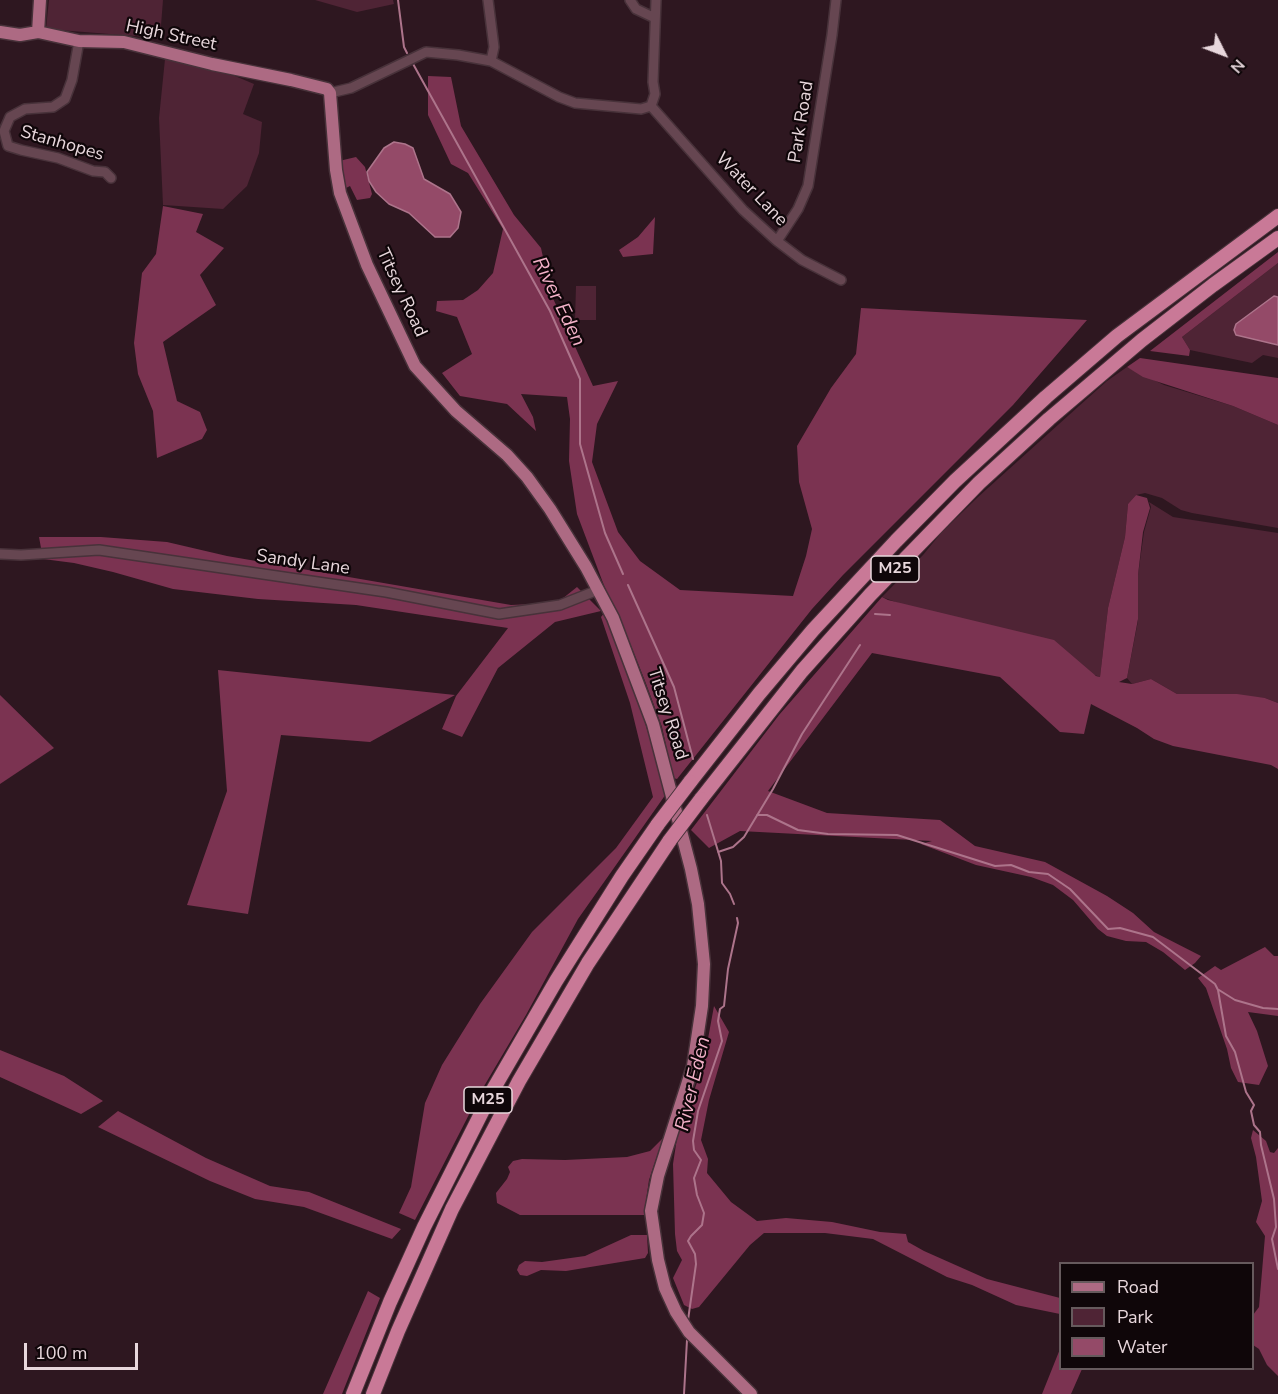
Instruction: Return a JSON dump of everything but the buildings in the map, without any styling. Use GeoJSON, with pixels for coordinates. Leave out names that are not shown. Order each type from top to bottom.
{"type":"FeatureCollection","features":[{"type":"Feature","properties":{"kind":"highway","name":"M25"},"geometry":{"type":"LineString","coordinates":[[353,1394],[390,1302],[424,1227],[494,1088],[567,963],[658,824],[690,782],[779,670],[875,562],[985,453],[1091,357],[1278,216]]}},
{"type":"Feature","properties":{"kind":"highway","name":"M25"},"geometry":{"type":"LineString","coordinates":[[373,1394],[444,1227],[519,1081],[588,963],[670,840],[775,703],[878,587],[978,483],[1049,418],[1142,340],[1278,238]]}},
{"type":"Feature","properties":{"kind":"main road"},"geometry":{"type":"LineString","coordinates":[[38,32],[40,0]]}},
{"type":"Feature","properties":{"kind":"main road","name":"High Street"},"geometry":{"type":"LineString","coordinates":[[0,32],[20,34],[38,32],[80,41],[124,42],[212,64],[291,80],[327,89],[330,93]]}},
{"type":"Feature","properties":{"kind":"main road","name":"Titsey Road"},"geometry":{"type":"LineString","coordinates":[[330,93],[340,193],[366,265],[415,366],[456,411],[507,455],[527,477],[550,509],[598,590],[627,651],[653,724],[691,869],[702,935],[704,975],[698,1040],[684,1096],[658,1176],[651,1211],[658,1260],[665,1288],[676,1312],[689,1332],[751,1394]]}},
{"type":"Feature","properties":{"kind":"street"},"geometry":{"type":"LineString","coordinates":[[488,0],[494,46],[491,62]]}},
{"type":"Feature","properties":{"kind":"street"},"geometry":{"type":"LineString","coordinates":[[630,0],[636,9],[655,18]]}},
{"type":"Feature","properties":{"kind":"street"},"geometry":{"type":"LineString","coordinates":[[330,93],[351,88],[426,52],[458,55],[491,62],[575,104],[641,109],[651,106],[655,94],[653,82],[656,0]]}},
{"type":"Feature","properties":{"kind":"street","name":"Park Road"},"geometry":{"type":"LineString","coordinates":[[777,241],[798,209],[808,186],[836,0]]}},
{"type":"Feature","properties":{"kind":"street","name":"Stanhopes"},"geometry":{"type":"LineString","coordinates":[[80,41],[72,80],[65,99],[54,107],[25,109],[10,117],[4,131],[4,148],[58,158],[93,171],[105,172],[111,178]]}},
{"type":"Feature","properties":{"kind":"street","name":"Water Lane"},"geometry":{"type":"LineString","coordinates":[[651,106],[743,210],[802,260],[841,280]]}},
{"type":"Feature","properties":{"kind":"street","name":"Sandy Lane"},"geometry":{"type":"LineString","coordinates":[[0,554],[21,555],[99,550],[386,592],[499,614],[560,604],[598,590]]}},
{"type":"Feature","properties":{"kind":"green space"},"geometry":{"type":"Polygon","coordinates":[[[49,0],[163,0],[160,38],[46,29],[49,0]]]}},
{"type":"Feature","properties":{"kind":"green space"},"geometry":{"type":"Polygon","coordinates":[[[315,0],[393,0],[394,4],[357,12],[315,0]]]}},
{"type":"Feature","properties":{"kind":"green space"},"geometry":{"type":"Polygon","coordinates":[[[165,59],[235,76],[254,84],[243,114],[262,122],[259,153],[247,186],[223,209],[163,205],[159,118],[165,59]]]}},
{"type":"Feature","properties":{"kind":"green space"},"geometry":{"type":"Polygon","coordinates":[[[1278,263],[1278,358],[1263,355],[1252,363],[1190,350],[1182,337],[1278,263]]]}},
{"type":"Feature","properties":{"kind":"green space"},"geometry":{"type":"Polygon","coordinates":[[[576,286],[596,286],[596,320],[575,320],[576,286]]]}},
{"type":"Feature","properties":{"kind":"green space"},"geometry":{"type":"Polygon","coordinates":[[[1127,367],[1164,385],[1233,406],[1278,425],[1278,528],[1192,513],[1181,510],[1162,498],[1145,493],[1136,495],[1128,504],[1125,537],[1108,608],[1100,677],[882,597],[978,497],[1107,381],[1127,367]]]}},
{"type":"Feature","properties":{"kind":"green space"},"geometry":{"type":"Polygon","coordinates":[[[1149,502],[1173,517],[1278,533],[1278,703],[1265,698],[1203,697],[1177,694],[1151,679],[1132,684],[1127,678],[1138,621],[1138,575],[1144,532],[1151,507],[1149,502]]]}},
{"type":"Feature","properties":{"kind":"shaded area"},"geometry":{"type":"Polygon","coordinates":[[[428,76],[451,77],[461,126],[514,215],[541,248],[551,294],[593,386],[618,381],[597,424],[592,462],[618,532],[640,561],[680,590],[793,596],[812,529],[799,482],[797,446],[831,388],[856,354],[861,308],[1087,320],[1013,405],[812,609],[677,779],[673,778],[662,727],[645,681],[611,604],[577,514],[569,461],[570,419],[567,397],[521,394],[533,417],[536,431],[507,404],[460,396],[442,373],[472,354],[457,317],[436,311],[437,301],[463,300],[478,290],[493,273],[503,229],[468,173],[451,164],[428,115],[428,76]]]}},
{"type":"Feature","properties":{"kind":"shaded area"},"geometry":{"type":"Polygon","coordinates":[[[356,157],[365,167],[372,194],[370,198],[357,200],[350,186],[342,190],[339,161],[356,157]]]}},
{"type":"Feature","properties":{"kind":"shaded area"},"geometry":{"type":"Polygon","coordinates":[[[163,206],[203,214],[196,232],[224,248],[200,275],[216,305],[163,342],[177,401],[200,412],[207,430],[202,439],[157,458],[153,411],[138,374],[134,343],[142,273],[156,254],[163,206]]]}},
{"type":"Feature","properties":{"kind":"shaded area"},"geometry":{"type":"Polygon","coordinates":[[[655,217],[653,254],[623,257],[619,250],[638,237],[655,217]]]}},
{"type":"Feature","properties":{"kind":"shaded area"},"geometry":{"type":"Polygon","coordinates":[[[1278,252],[1278,263],[1182,337],[1190,350],[1189,356],[1150,351],[1278,252]]]}},
{"type":"Feature","properties":{"kind":"shaded area"},"geometry":{"type":"Polygon","coordinates":[[[1140,358],[1278,378],[1278,425],[1233,406],[1143,377],[1127,367],[1140,358]]]}},
{"type":"Feature","properties":{"kind":"shaded area"},"geometry":{"type":"Polygon","coordinates":[[[1136,495],[1147,498],[1150,508],[1143,532],[1138,575],[1138,619],[1127,678],[1119,682],[1132,684],[1151,679],[1177,694],[1237,694],[1265,698],[1278,703],[1278,769],[1271,765],[1173,746],[1154,739],[1091,704],[1084,734],[1060,732],[1000,677],[872,653],[768,791],[827,813],[940,820],[975,846],[1045,862],[1107,896],[1133,913],[1154,932],[1201,956],[1195,963],[1185,970],[1146,942],[1126,941],[1107,936],[1073,900],[1053,885],[1031,877],[976,865],[921,844],[932,841],[740,831],[709,848],[691,830],[779,715],[882,597],[1054,640],[1100,677],[1108,608],[1125,537],[1128,504],[1136,495]]]}},
{"type":"Feature","properties":{"kind":"shaded area"},"geometry":{"type":"Polygon","coordinates":[[[39,537],[101,537],[167,542],[227,556],[511,605],[557,603],[577,587],[601,611],[555,622],[498,668],[462,737],[442,729],[456,696],[508,628],[356,605],[258,599],[173,589],[74,563],[43,559],[39,537]]]}},
{"type":"Feature","properties":{"kind":"shaded area"},"geometry":{"type":"Polygon","coordinates":[[[605,612],[637,695],[666,794],[578,919],[526,1015],[480,1093],[415,1220],[399,1213],[411,1187],[425,1103],[442,1065],[480,1004],[532,932],[616,848],[653,797],[630,703],[601,617],[605,612]]]}},
{"type":"Feature","properties":{"kind":"shaded area"},"geometry":{"type":"Polygon","coordinates":[[[218,670],[455,695],[370,742],[281,735],[248,914],[187,905],[227,791],[218,670]]]}},
{"type":"Feature","properties":{"kind":"shaded area"},"geometry":{"type":"Polygon","coordinates":[[[0,695],[54,748],[0,784],[0,695]]]}},
{"type":"Feature","properties":{"kind":"shaded area"},"geometry":{"type":"Polygon","coordinates":[[[1265,947],[1274,956],[1278,956],[1278,1016],[1248,1012],[1257,1031],[1268,1066],[1259,1085],[1238,1082],[1231,1068],[1227,1049],[1206,988],[1198,978],[1215,966],[1221,970],[1265,947]]]}},
{"type":"Feature","properties":{"kind":"shaded area"},"geometry":{"type":"Polygon","coordinates":[[[714,1006],[729,1032],[709,1100],[701,1140],[708,1159],[707,1173],[731,1202],[757,1221],[786,1218],[832,1222],[880,1232],[906,1234],[908,1242],[924,1251],[987,1279],[1059,1298],[1059,1314],[1016,1305],[972,1285],[947,1277],[873,1239],[825,1233],[764,1233],[750,1245],[699,1307],[692,1309],[684,1305],[673,1278],[682,1260],[677,1251],[675,1234],[673,1164],[677,1138],[703,1066],[714,1006]]]}},
{"type":"Feature","properties":{"kind":"shaded area"},"geometry":{"type":"Polygon","coordinates":[[[0,1050],[64,1076],[103,1101],[81,1114],[0,1077],[0,1050]]]}},
{"type":"Feature","properties":{"kind":"shaded area"},"geometry":{"type":"Polygon","coordinates":[[[118,1111],[206,1158],[270,1186],[309,1192],[401,1229],[392,1239],[304,1207],[255,1199],[210,1181],[98,1127],[118,1111]]]}},
{"type":"Feature","properties":{"kind":"shaded area"},"geometry":{"type":"Polygon","coordinates":[[[1253,1130],[1266,1141],[1270,1152],[1274,1153],[1278,1148],[1278,1376],[1267,1365],[1259,1349],[1254,1346],[1254,1314],[1259,1307],[1265,1236],[1256,1222],[1262,1201],[1251,1138],[1253,1130]]]}},
{"type":"Feature","properties":{"kind":"shaded area"},"geometry":{"type":"Polygon","coordinates":[[[663,1138],[649,1180],[644,1215],[520,1215],[497,1203],[496,1193],[507,1179],[510,1172],[508,1167],[513,1161],[627,1157],[650,1151],[663,1138]]]}},
{"type":"Feature","properties":{"kind":"shaded area"},"geometry":{"type":"Polygon","coordinates":[[[631,1235],[647,1235],[648,1253],[645,1258],[566,1271],[541,1270],[527,1276],[520,1275],[517,1270],[519,1265],[525,1261],[542,1262],[585,1256],[631,1235]]]}},
{"type":"Feature","properties":{"kind":"shaded area"},"geometry":{"type":"Polygon","coordinates":[[[368,1291],[380,1298],[342,1394],[323,1394],[368,1291]]]}},
{"type":"Feature","properties":{"kind":"shaded area"},"geometry":{"type":"Polygon","coordinates":[[[1059,1352],[1059,1370],[1082,1370],[1071,1394],[1042,1394],[1059,1352]]]}},
{"type":"Feature","properties":{"kind":"water"},"geometry":{"type":"Polygon","coordinates":[[[394,142],[413,148],[424,179],[450,194],[461,212],[458,228],[450,237],[435,237],[409,213],[389,204],[376,192],[369,181],[367,172],[384,148],[394,142]]]}},
{"type":"Feature","properties":{"kind":"water"},"geometry":{"type":"Polygon","coordinates":[[[1274,296],[1278,297],[1278,345],[1236,335],[1234,330],[1236,324],[1274,296]]]}},
{"type":"Feature","properties":{"kind":"waterway","name":"River Eden"},"geometry":{"type":"LineString","coordinates":[[398,0],[404,47],[407,53]]}},
{"type":"Feature","properties":{"kind":"waterway","name":"River Eden"},"geometry":{"type":"LineString","coordinates":[[412,62],[550,311],[580,379],[580,444],[605,533],[623,574]]}},
{"type":"Feature","properties":{"kind":"waterway","name":"River Eden"},"geometry":{"type":"LineString","coordinates":[[628,585],[674,687],[693,759]]}},
{"type":"Feature","properties":{"kind":"waterway"},"geometry":{"type":"LineString","coordinates":[[875,614],[890,615]]}},
{"type":"Feature","properties":{"kind":"waterway"},"geometry":{"type":"LineString","coordinates":[[718,852],[733,847],[744,837],[802,734],[860,645]]}},
{"type":"Feature","properties":{"kind":"waterway","name":"River Eden"},"geometry":{"type":"LineString","coordinates":[[707,815],[721,861],[722,883],[734,904]]}},
{"type":"Feature","properties":{"kind":"waterway"},"geometry":{"type":"LineString","coordinates":[[757,815],[767,815],[798,830],[828,834],[897,835],[995,866],[1011,865],[1029,872],[1048,874],[1070,889],[1108,929],[1120,928],[1153,937],[1215,984],[1226,1036],[1235,1052],[1246,1092],[1254,1105],[1251,1111],[1254,1125],[1260,1132],[1274,1199],[1276,1227],[1272,1239],[1278,1269]]}},
{"type":"Feature","properties":{"kind":"waterway","name":"River Eden"},"geometry":{"type":"LineString","coordinates":[[688,1320],[696,1264],[695,1254],[688,1241],[702,1225],[704,1213],[694,1178],[701,1160],[694,1150],[693,1141],[698,1111],[722,1041],[718,1021],[720,1009],[724,1006],[737,918]]}},
{"type":"Feature","properties":{"kind":"waterway"},"geometry":{"type":"LineString","coordinates":[[1219,990],[1235,1000],[1263,1008],[1278,1009]]}},
{"type":"Feature","properties":{"kind":"waterway","name":"River Eden"},"geometry":{"type":"LineString","coordinates":[[684,1394],[687,1340]]}}]}
